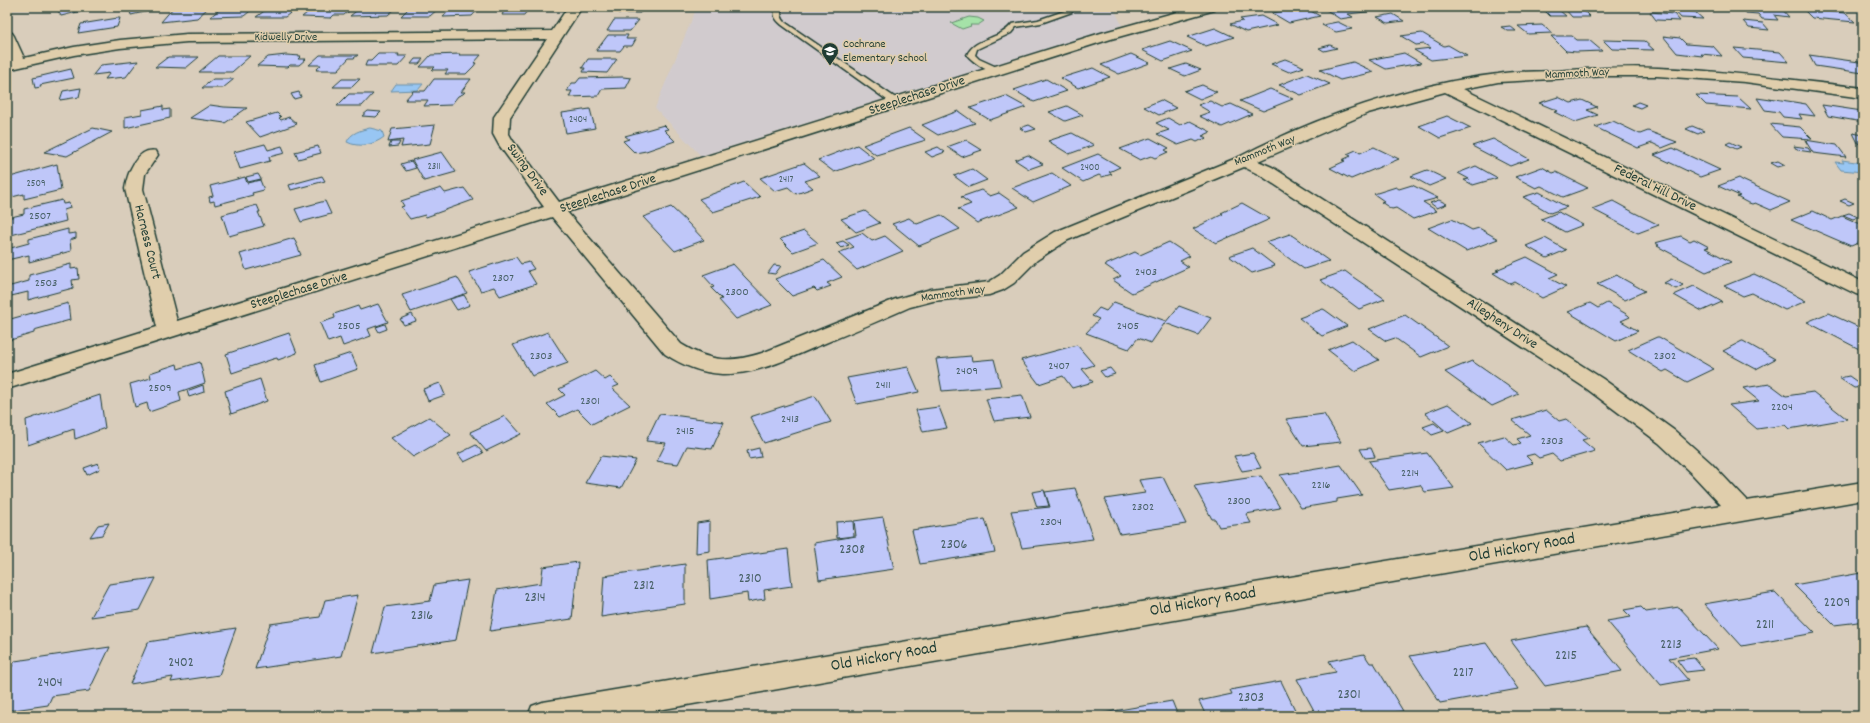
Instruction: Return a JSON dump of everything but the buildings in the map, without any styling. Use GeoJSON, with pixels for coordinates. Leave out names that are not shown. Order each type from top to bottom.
{"type":"FeatureCollection","features":[{"type":"Feature","properties":{"kind":"street","name":"Swing Drive"},"geometry":{"type":"LineString","coordinates":[[575,7],[502,117],[501,134],[505,142],[556,210],[673,349],[688,360],[702,365]]}},
{"type":"Feature","properties":{"kind":"street","name":"Steeplechase Drive"},"geometry":{"type":"LineString","coordinates":[[7,382],[1106,36],[1210,7]]}},
{"type":"Feature","properties":{"kind":"street","name":"Kidwelly Drive"},"geometry":{"type":"LineString","coordinates":[[13,64],[68,52],[120,44],[187,38],[556,35]]}},
{"type":"Feature","properties":{"kind":"street"},"geometry":{"type":"LineString","coordinates":[[7,36],[13,64]]}},
{"type":"Feature","properties":{"kind":"street","name":"Mammoth Way"},"geometry":{"type":"LineString","coordinates":[[702,365],[734,367],[753,364],[903,303],[931,295],[989,289],[998,286],[1007,281],[1030,257],[1051,242],[1225,168],[1245,161],[1264,151],[1362,110],[1421,92],[1498,78],[1609,72],[1658,72],[1752,78],[1863,92]]}},
{"type":"Feature","properties":{"kind":"street","name":"Federal Hill Drive"},"geometry":{"type":"LineString","coordinates":[[1447,87],[1863,290]]}},
{"type":"Feature","properties":{"kind":"street","name":"Harness Court"},"geometry":{"type":"LineString","coordinates":[[150,156],[136,174],[134,189],[169,332]]}},
{"type":"Feature","properties":{"kind":"street","name":"Allegheny Drive"},"geometry":{"type":"LineString","coordinates":[[1245,161],[1266,171],[1595,384],[1667,438],[1702,469],[1741,511]]}},
{"type":"Feature","properties":{"kind":"street","name":"Old Hickory Road"},"geometry":{"type":"LineString","coordinates":[[543,716],[1863,491]]}},
{"type":"Feature","properties":{"kind":"lane"},"geometry":{"type":"LineString","coordinates":[[779,7],[777,12],[779,19],[784,24],[897,102]]}},
{"type":"Feature","properties":{"kind":"lane"},"geometry":{"type":"LineString","coordinates":[[998,71],[976,61],[971,55],[974,48],[1009,32],[1014,25],[1039,22],[1070,11]]}},
{"type":"Feature","properties":{"kind":"shaded area","name":"Cochrane Elementary School"},"geometry":{"type":"Polygon","coordinates":[[[697,7],[1113,7],[1122,25],[701,156],[655,108],[697,7]]]}},
{"type":"Feature","properties":{"kind":"green space"},"geometry":{"type":"Polygon","coordinates":[[[969,17],[978,18],[984,21],[978,25],[970,25],[971,26],[962,29],[951,23],[969,17]]]}},
{"type":"Feature","properties":{"kind":"water"},"geometry":{"type":"Polygon","coordinates":[[[396,84],[423,84],[418,90],[391,91],[396,84]]]}},
{"type":"Feature","properties":{"kind":"water"},"geometry":{"type":"Polygon","coordinates":[[[370,128],[382,131],[384,137],[376,142],[366,145],[356,145],[347,142],[353,134],[370,128]]]}},
{"type":"Feature","properties":{"kind":"water"},"geometry":{"type":"Polygon","coordinates":[[[1842,160],[1862,163],[1863,172],[1841,170],[1835,162],[1844,163],[1842,160]]]}},
{"type":"Feature","properties":{"kind":"place","name":"Cochrane Elementary School"},"geometry":{"type":"Point","coordinates":[830,66]}}]}
